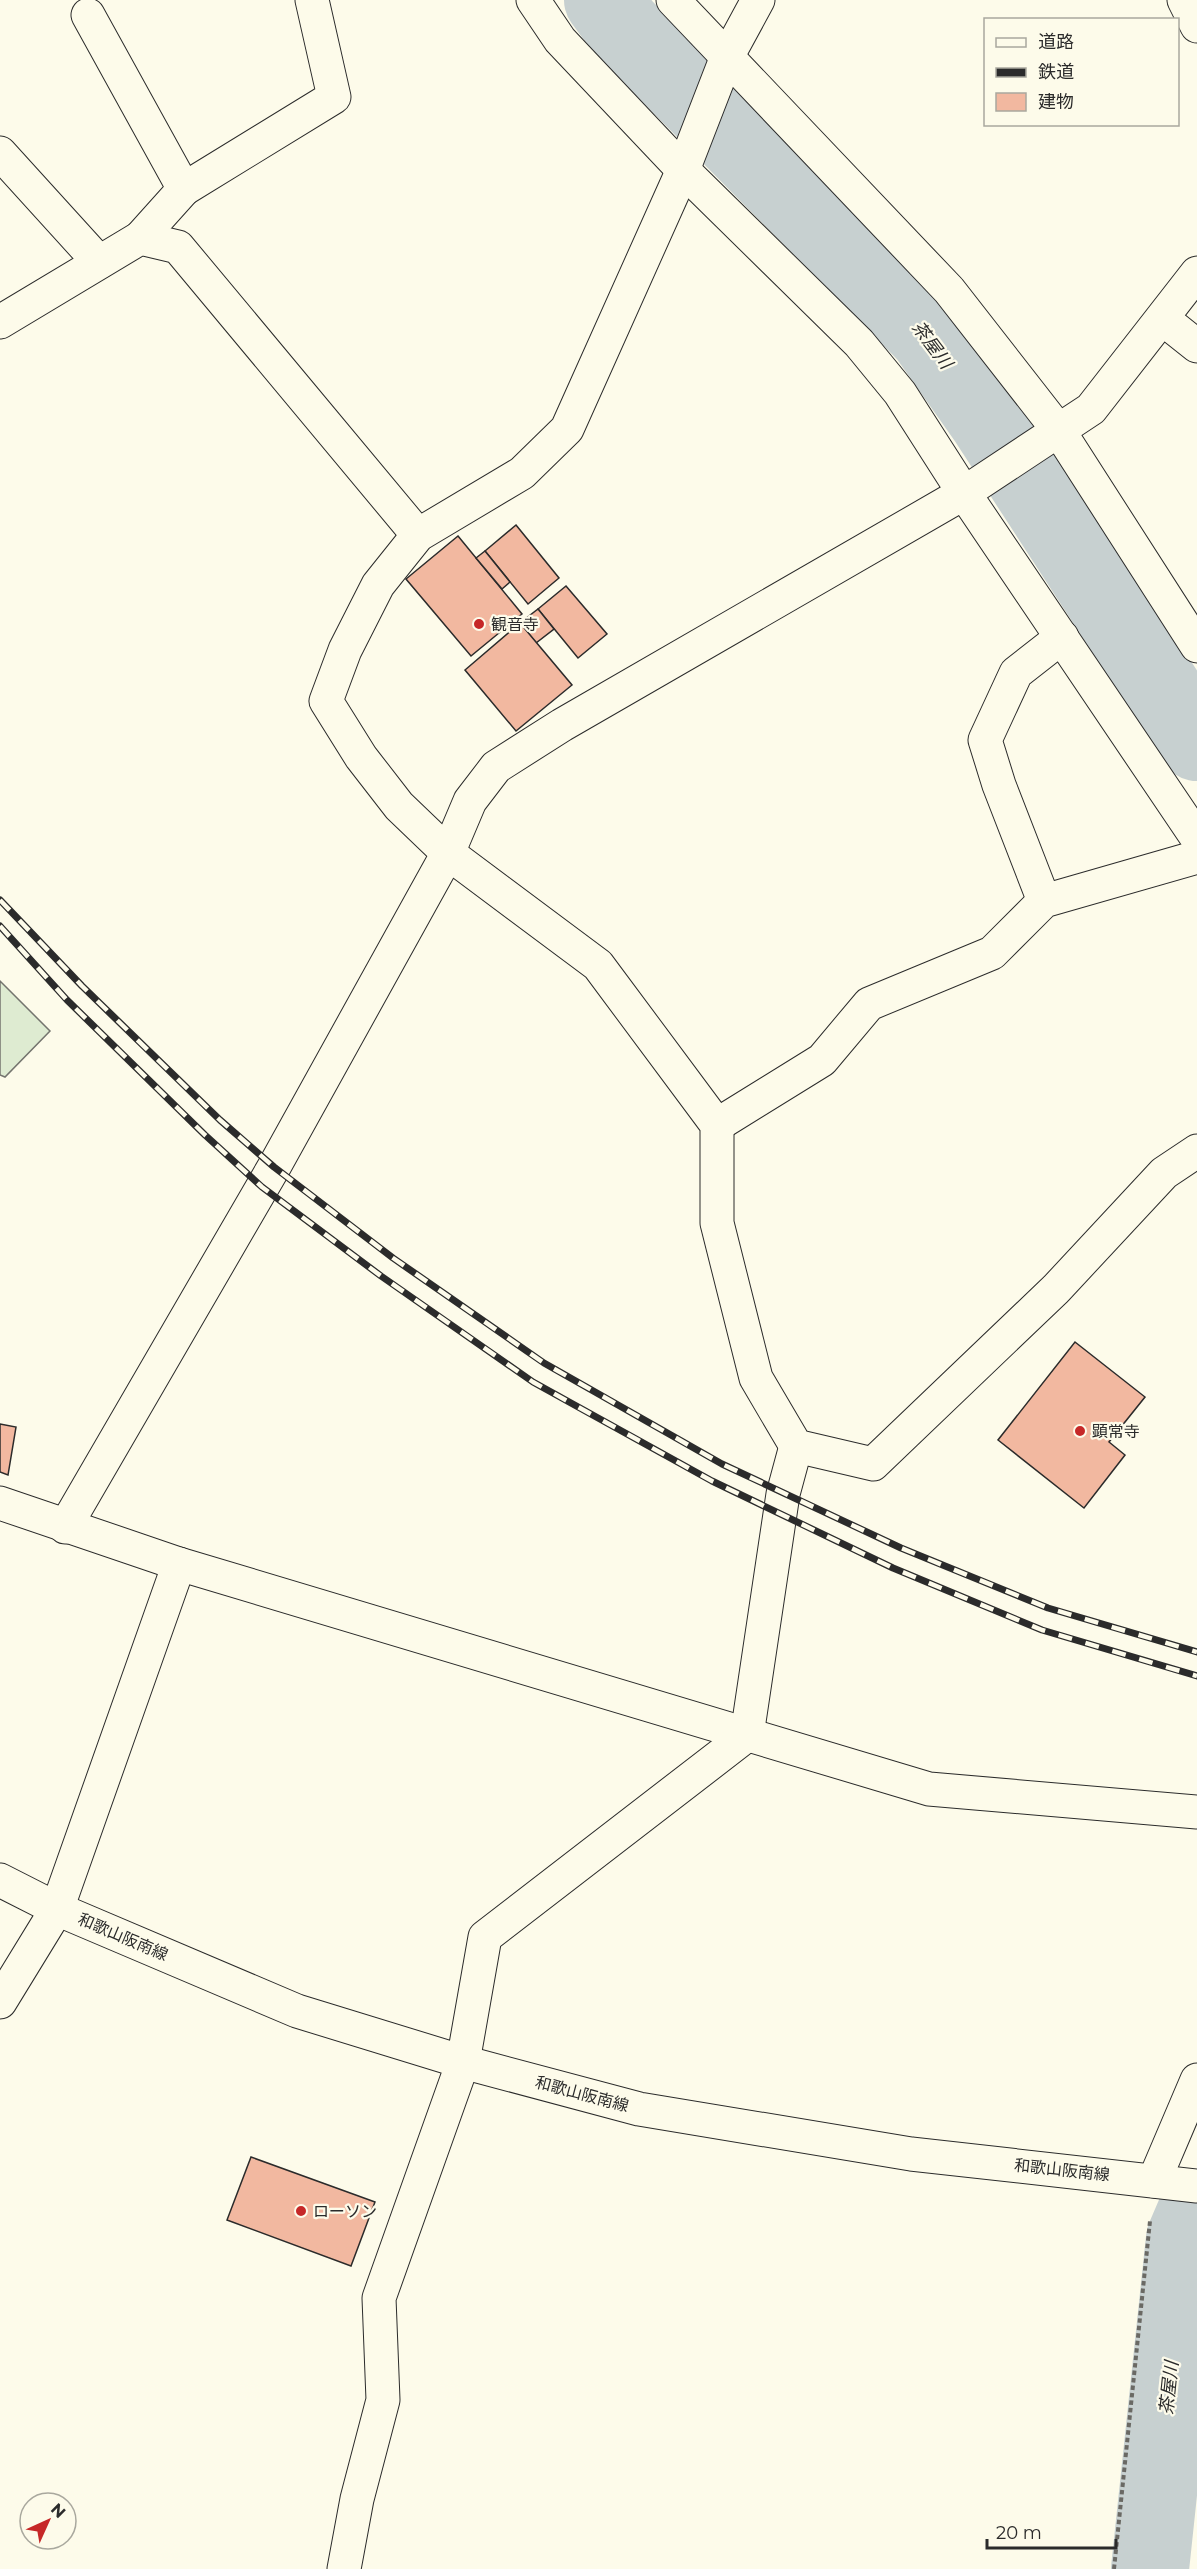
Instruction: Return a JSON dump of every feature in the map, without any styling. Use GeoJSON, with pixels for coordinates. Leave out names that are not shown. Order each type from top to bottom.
{"type":"FeatureCollection","features":[{"type":"Feature","properties":{"kind":"street"},"geometry":{"type":"LineString","coordinates":[[0,322],[140,238],[184,189],[334,97],[312,0]]}},
{"type":"Feature","properties":{"kind":"street"},"geometry":{"type":"LineString","coordinates":[[533,0],[560,40],[685,164],[859,343],[900,393],[971,488],[1062,637],[1197,838]]}},
{"type":"Feature","properties":{"kind":"street"},"geometry":{"type":"LineString","coordinates":[[673,0],[723,69],[950,290],[1197,646]]}},
{"type":"Feature","properties":{"kind":"street"},"geometry":{"type":"LineString","coordinates":[[344,2569],[357,2499],[383,2400],[379,2298],[463,2062],[485,1937],[747,1735],[783,1494],[796,1446],[756,1378],[717,1223],[717,1125],[598,965],[448,853],[399,806],[361,757],[326,701],[345,650],[378,585],[418,535],[522,473],[567,429],[685,164],[723,69],[758,0]]}},
{"type":"Feature","properties":{"kind":"street"},"geometry":{"type":"LineString","coordinates":[[1184,0],[1197,27]]}},
{"type":"Feature","properties":{"kind":"street"},"geometry":{"type":"LineString","coordinates":[[87,15],[184,189]]}},
{"type":"Feature","properties":{"kind":"street"},"geometry":{"type":"LineString","coordinates":[[0,153],[99,262]]}},
{"type":"Feature","properties":{"kind":"street"},"geometry":{"type":"LineString","coordinates":[[140,238],[178,247],[418,535]]}},
{"type":"Feature","properties":{"kind":"street"},"geometry":{"type":"LineString","coordinates":[[65,1527],[274,1167],[448,853],[470,801],[496,767],[562,725],[971,488],[1091,409],[1197,273]]}},
{"type":"Feature","properties":{"kind":"street"},"geometry":{"type":"LineString","coordinates":[[1163,319],[1197,346]]}},
{"type":"Feature","properties":{"kind":"street"},"geometry":{"type":"LineString","coordinates":[[1044,901],[999,784],[985,740],[1016,673],[1062,637]]}},
{"type":"Feature","properties":{"kind":"street"},"geometry":{"type":"LineString","coordinates":[[717,1125],[822,1060],[869,1004],[992,953],[1044,901],[1197,857]]}},
{"type":"Feature","properties":{"kind":"street"},"geometry":{"type":"LineString","coordinates":[[796,1446],[873,1464],[1056,1289],[1164,1173],[1197,1151]]}},
{"type":"Feature","properties":{"kind":"street"},"geometry":{"type":"LineString","coordinates":[[0,1503],[179,1564],[929,1789],[1197,1812]]}},
{"type":"Feature","properties":{"kind":"street"},"geometry":{"type":"LineString","coordinates":[[0,2002],[57,1909],[179,1564]]}},
{"type":"Feature","properties":{"kind":"street","name":"和歌山阪南線"},"geometry":{"type":"LineString","coordinates":[[0,1880],[57,1909],[297,2011],[463,2062],[639,2109],[911,2154],[1197,2186]]}},
{"type":"Feature","properties":{"kind":"street"},"geometry":{"type":"LineString","coordinates":[[1154,2181],[1197,2080]]}},
{"type":"Feature","properties":{"kind":"path"},"geometry":{"type":"LineString","coordinates":[[1114,2569],[1154,2181]]}},
{"type":"Feature","properties":{"kind":"green space"},"geometry":{"type":"Polygon","coordinates":[[[0,981],[50,1031],[5,1077],[0,1075],[0,981]]]}},
{"type":"Feature","properties":{"kind":"building"},"geometry":{"type":"Polygon","coordinates":[[[516,525],[559,578],[528,604],[485,551],[516,525]]]}},
{"type":"Feature","properties":{"kind":"building"},"geometry":{"type":"Polygon","coordinates":[[[458,536],[522,614],[471,656],[406,579],[458,536]]]}},
{"type":"Feature","properties":{"kind":"building"},"geometry":{"type":"Polygon","coordinates":[[[485,551],[510,582],[502,589],[476,558],[485,551]]]}},
{"type":"Feature","properties":{"kind":"building"},"geometry":{"type":"Polygon","coordinates":[[[566,586],[607,634],[578,658],[538,609],[566,586]]]}},
{"type":"Feature","properties":{"kind":"building"},"geometry":{"type":"Polygon","coordinates":[[[538,609],[554,629],[536,643],[520,623],[538,609]]]}},
{"type":"Feature","properties":{"kind":"building"},"geometry":{"type":"Polygon","coordinates":[[[520,623],[572,685],[516,731],[465,670],[520,623]]]}},
{"type":"Feature","properties":{"kind":"building"},"geometry":{"type":"Polygon","coordinates":[[[1075,1342],[1145,1397],[1109,1442],[1125,1455],[1084,1508],[998,1440],[1075,1342]]]}},
{"type":"Feature","properties":{"kind":"building"},"geometry":{"type":"Polygon","coordinates":[[[0,1424],[16,1427],[8,1475],[0,1472],[0,1424]]]}},
{"type":"Feature","properties":{"kind":"building","name":"ローソン"},"geometry":{"type":"Polygon","coordinates":[[[251,2157],[375,2202],[351,2266],[227,2220],[251,2157]]]}},
{"type":"Feature","properties":{"kind":"waterway","name":"茶屋川"},"geometry":{"type":"LineString","coordinates":[[603,0],[623,27],[927,334],[987,419],[1197,742]]}},
{"type":"Feature","properties":{"kind":"waterway","name":"茶屋川"},"geometry":{"type":"LineString","coordinates":[[1150,2569],[1185,2238],[1197,2210]]}},
{"type":"Feature","properties":{"kind":"railway"},"geometry":{"type":"LineString","coordinates":[[0,900],[82,986],[220,1120],[274,1167],[393,1258],[544,1363],[722,1464],[901,1548],[1048,1608],[1197,1652]]}},
{"type":"Feature","properties":{"kind":"railway"},"geometry":{"type":"LineString","coordinates":[[0,926],[67,1000],[205,1135],[262,1187],[381,1276],[533,1382],[712,1481],[893,1568],[1042,1630],[1197,1676]]}},
{"type":"Feature","properties":{"kind":"place","name":"観音寺"},"geometry":{"type":"Point","coordinates":[479,624]}},
{"type":"Feature","properties":{"kind":"place","name":"顕常寺"},"geometry":{"type":"Point","coordinates":[1080,1431]}},
{"type":"Feature","properties":{"kind":"place","name":"ローソン"},"geometry":{"type":"Point","coordinates":[301,2211]}}]}
